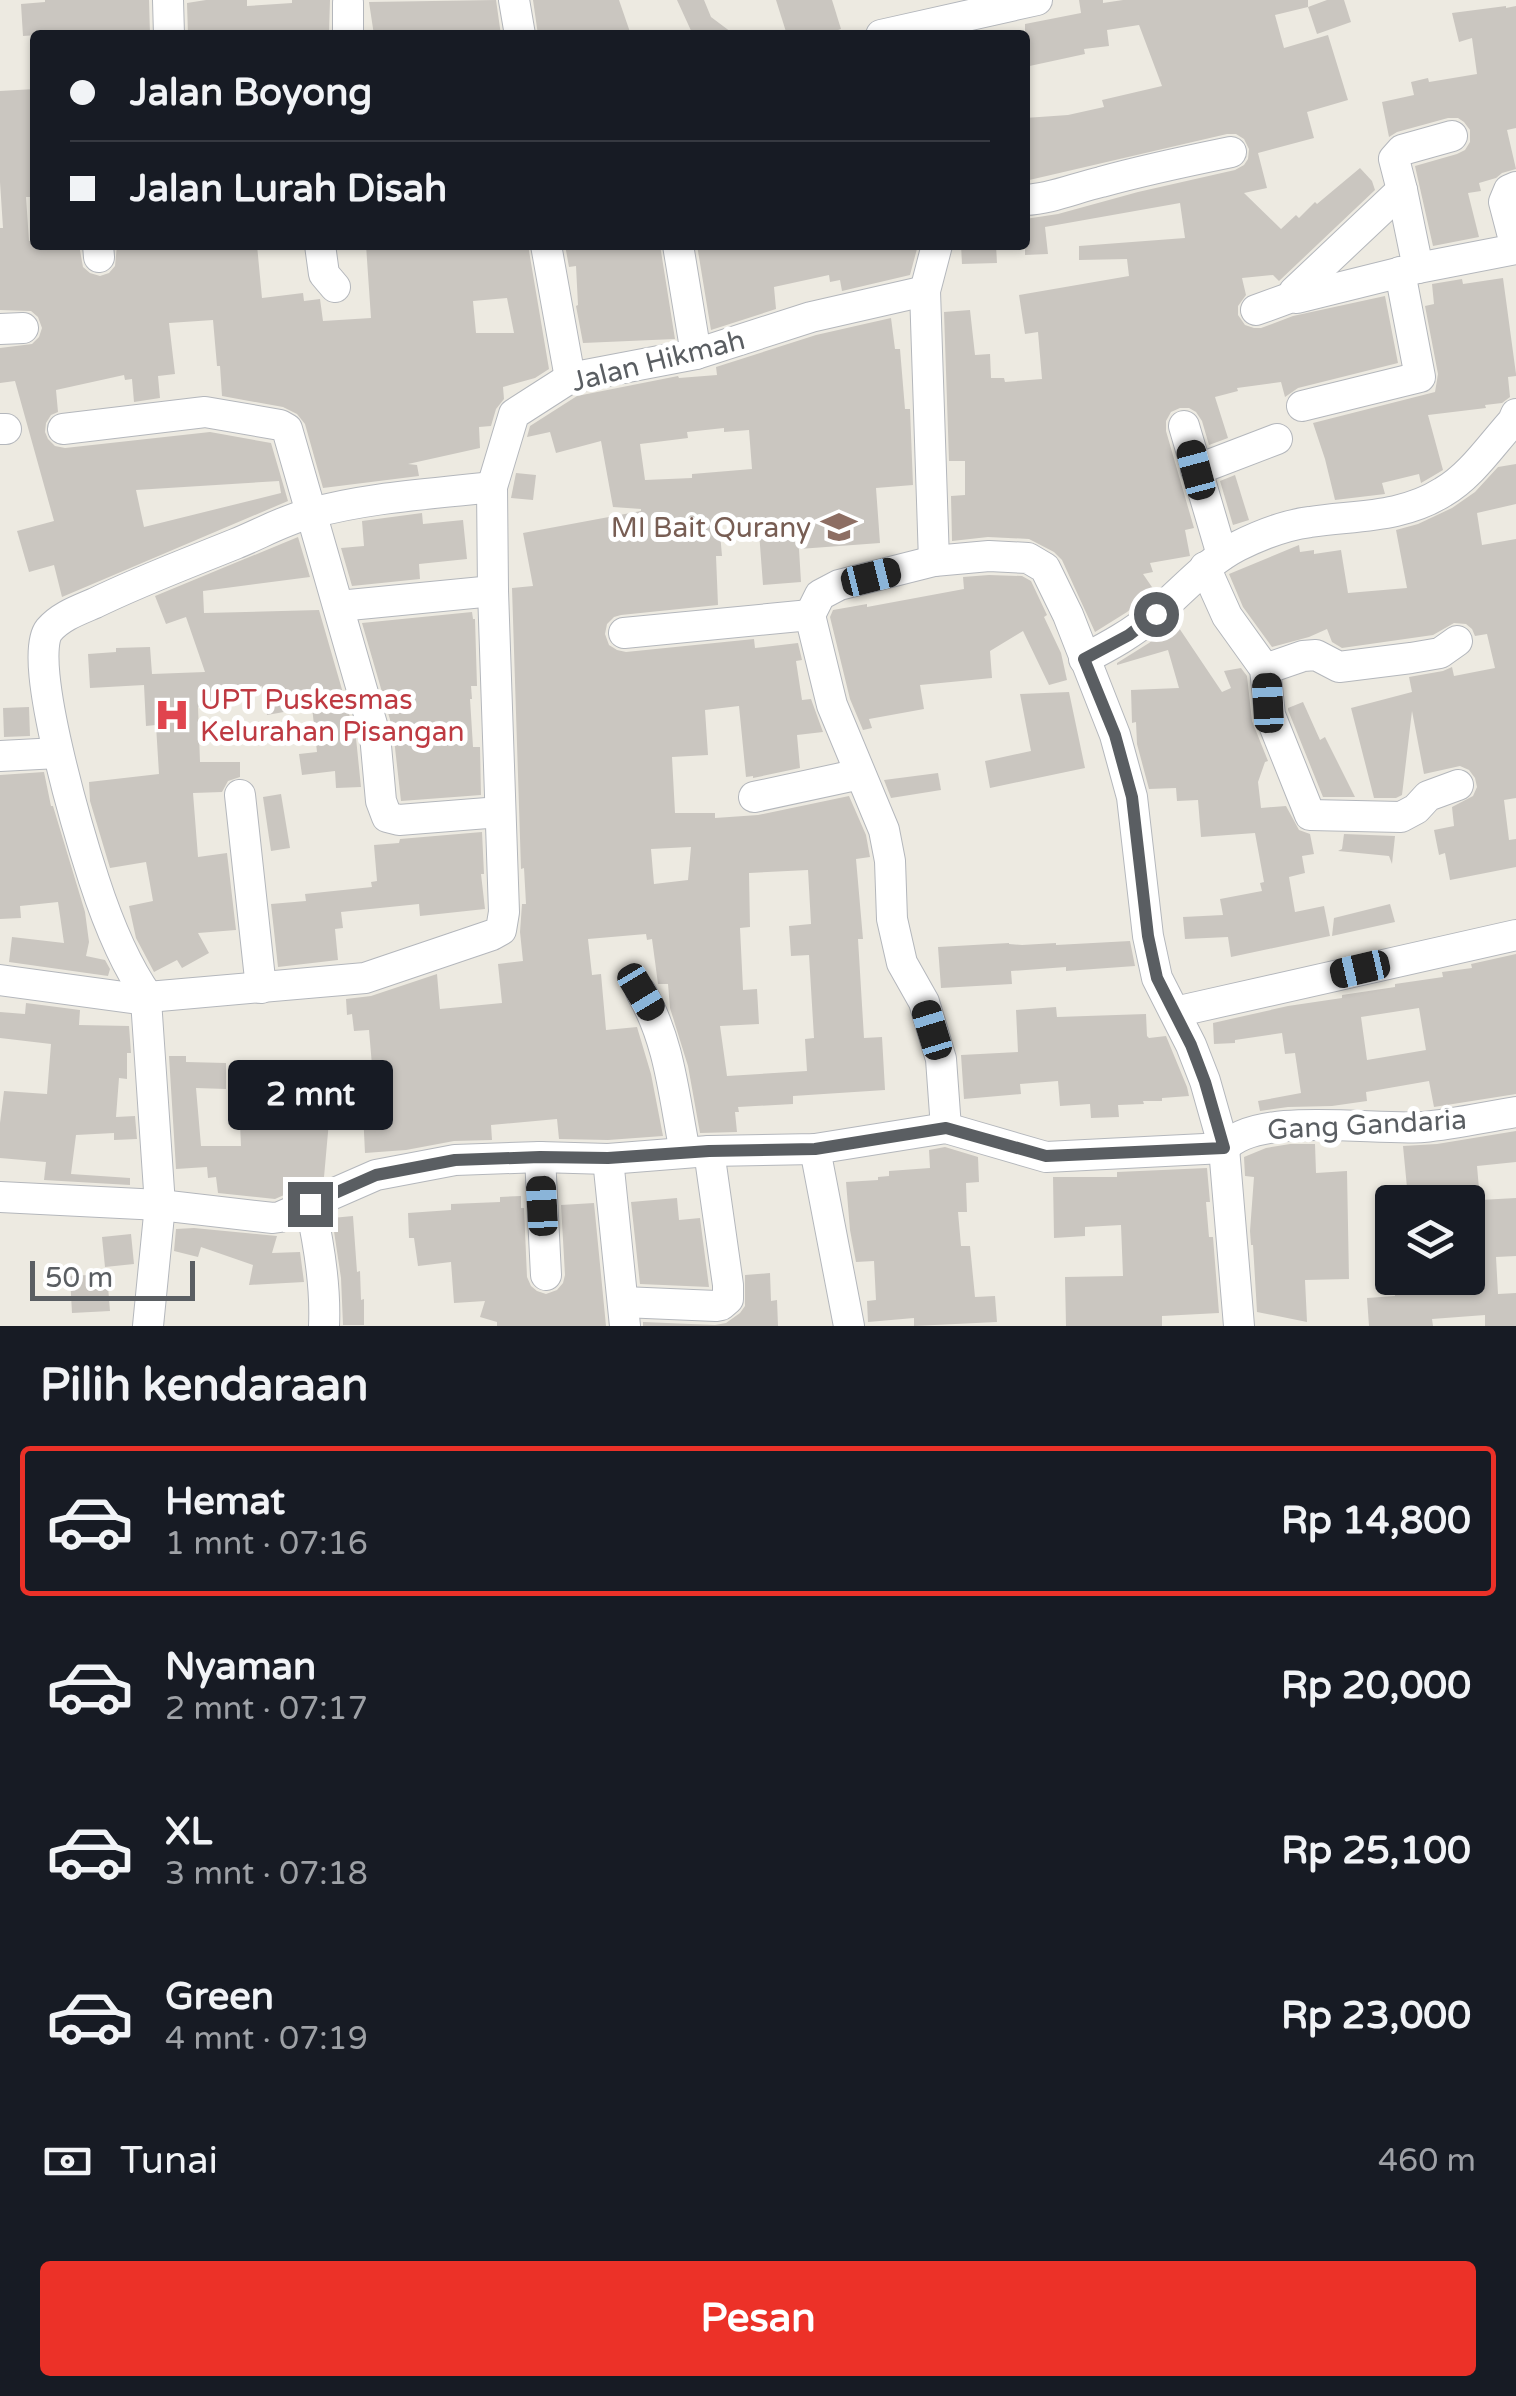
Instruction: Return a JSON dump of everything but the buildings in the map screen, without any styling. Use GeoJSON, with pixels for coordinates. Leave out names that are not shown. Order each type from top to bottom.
{"type":"FeatureCollection","features":[{"type":"Feature","properties":{"kind":"street"},"geometry":{"type":"LineString","coordinates":[[168,0],[169,30]]}},
{"type":"Feature","properties":{"kind":"street"},"geometry":{"type":"LineString","coordinates":[[514,0],[519,30]]}},
{"type":"Feature","properties":{"kind":"street"},"geometry":{"type":"LineString","coordinates":[[904,30],[1037,0]]}},
{"type":"Feature","properties":{"kind":"street"},"geometry":{"type":"LineString","coordinates":[[348,3],[348,30]]}},
{"type":"Feature","properties":{"kind":"street"},"geometry":{"type":"LineString","coordinates":[[1302,406],[1423,390],[1402,190],[1394,159],[1398,152],[1452,136]]}},
{"type":"Feature","properties":{"kind":"street"},"geometry":{"type":"LineString","coordinates":[[1030,200],[1043,200],[1080,187],[1231,152]]}},
{"type":"Feature","properties":{"kind":"street"},"geometry":{"type":"LineString","coordinates":[[1256,310],[1292,297],[1516,248],[1504,202],[1509,190],[1516,187]]}},
{"type":"Feature","properties":{"kind":"street"},"geometry":{"type":"LineString","coordinates":[[1292,297],[1402,190]]}},
{"type":"Feature","properties":{"kind":"street"},"geometry":{"type":"LineString","coordinates":[[321,250],[324,274],[335,286]]}},
{"type":"Feature","properties":{"kind":"street"},"geometry":{"type":"LineString","coordinates":[[547,250],[570,378]]}},
{"type":"Feature","properties":{"kind":"street"},"geometry":{"type":"LineString","coordinates":[[679,250],[696,354]]}},
{"type":"Feature","properties":{"kind":"street"},"geometry":{"type":"LineString","coordinates":[[934,561],[925,291],[936,250]]}},
{"type":"Feature","properties":{"kind":"street","name":"Jalan Hikmah"},"geometry":{"type":"LineString","coordinates":[[0,980],[147,998],[365,978],[501,930],[504,912],[492,487],[514,414],[570,378],[696,354],[811,317],[925,291]]}},
{"type":"Feature","properties":{"kind":"street"},"geometry":{"type":"LineString","coordinates":[[62,429],[205,412],[287,429],[375,735],[381,801],[387,818],[500,812]]}},
{"type":"Feature","properties":{"kind":"street"},"geometry":{"type":"LineString","coordinates":[[1084,659],[1129,635],[1214,561],[1274,530],[1306,522],[1376,516],[1436,496],[1461,478],[1515,419]]}},
{"type":"Feature","properties":{"kind":"street"},"geometry":{"type":"LineString","coordinates":[[1184,426],[1227,616],[1265,669],[1270,715],[1310,815],[1402,817],[1428,796],[1458,785]]}},
{"type":"Feature","properties":{"kind":"street"},"geometry":{"type":"LineString","coordinates":[[1196,470],[1277,440]]}},
{"type":"Feature","properties":{"kind":"street"},"geometry":{"type":"LineString","coordinates":[[148,1326],[160,1205],[147,998],[94,881],[58,752],[42,664],[47,632],[61,619],[115,593],[310,513],[375,500],[492,487]]}},
{"type":"Feature","properties":{"kind":"street"},"geometry":{"type":"LineString","coordinates":[[946,1128],[941,1059],[924,1002],[902,963],[892,919],[890,861],[884,830],[830,696],[810,615],[820,594],[839,585],[934,561],[989,556],[1028,558],[1045,568],[1068,615],[1115,735],[1132,797],[1148,936],[1157,978],[1205,1082],[1224,1148],[1239,1326]]}},
{"type":"Feature","properties":{"kind":"street"},"geometry":{"type":"LineString","coordinates":[[339,606],[493,591]]}},
{"type":"Feature","properties":{"kind":"street"},"geometry":{"type":"LineString","coordinates":[[624,633],[810,615]]}},
{"type":"Feature","properties":{"kind":"street"},"geometry":{"type":"LineString","coordinates":[[1265,669],[1304,656],[1316,656],[1340,667],[1411,658],[1440,653],[1457,641]]}},
{"type":"Feature","properties":{"kind":"street"},"geometry":{"type":"LineString","coordinates":[[0,756],[58,752]]}},
{"type":"Feature","properties":{"kind":"street"},"geometry":{"type":"LineString","coordinates":[[754,796],[860,774]]}},
{"type":"Feature","properties":{"kind":"street"},"geometry":{"type":"LineString","coordinates":[[240,795],[260,988]]}},
{"type":"Feature","properties":{"kind":"street"},"geometry":{"type":"LineString","coordinates":[[1174,1012],[1516,935]]}},
{"type":"Feature","properties":{"kind":"street"},"geometry":{"type":"LineString","coordinates":[[608,1158],[624,1314],[716,1306],[728,1300],[728,1285],[697,1152],[655,1016],[641,992]]}},
{"type":"Feature","properties":{"kind":"street","name":"Gang Gandaria"},"geometry":{"type":"LineString","coordinates":[[1224,1148],[1236,1137],[1264,1128],[1422,1127],[1516,1112]]}},
{"type":"Feature","properties":{"kind":"street"},"geometry":{"type":"LineString","coordinates":[[0,1197],[160,1205],[272,1218],[376,1175],[455,1160],[815,1149],[946,1128],[1046,1156],[1224,1148]]}},
{"type":"Feature","properties":{"kind":"street"},"geometry":{"type":"LineString","coordinates":[[815,1149],[848,1326]]}},
{"type":"Feature","properties":{"kind":"street"},"geometry":{"type":"LineString","coordinates":[[540,1157],[546,1274]]}},
{"type":"Feature","properties":{"kind":"street"},"geometry":{"type":"LineString","coordinates":[[310,1204],[318,1241],[324,1326]]}},
{"type":"Feature","properties":{"kind":"place","name":"MI Bait Qurany"},"geometry":{"type":"Point","coordinates":[839,527]}},
{"type":"Feature","properties":{"kind":"place","name":"UPT Puskesmas Kelurahan Pisangan"},"geometry":{"type":"Point","coordinates":[172,715]}},
{"type":"Feature","properties":{"kind":"route"},"geometry":{"type":"LineString","coordinates":[[310,1204],[376,1175],[455,1160],[815,1149],[946,1128],[1046,1156],[1224,1148],[1191,1045],[1157,978],[1148,936],[1132,797],[1115,735],[1084,659],[1129,635],[1156,614]]}}]}
